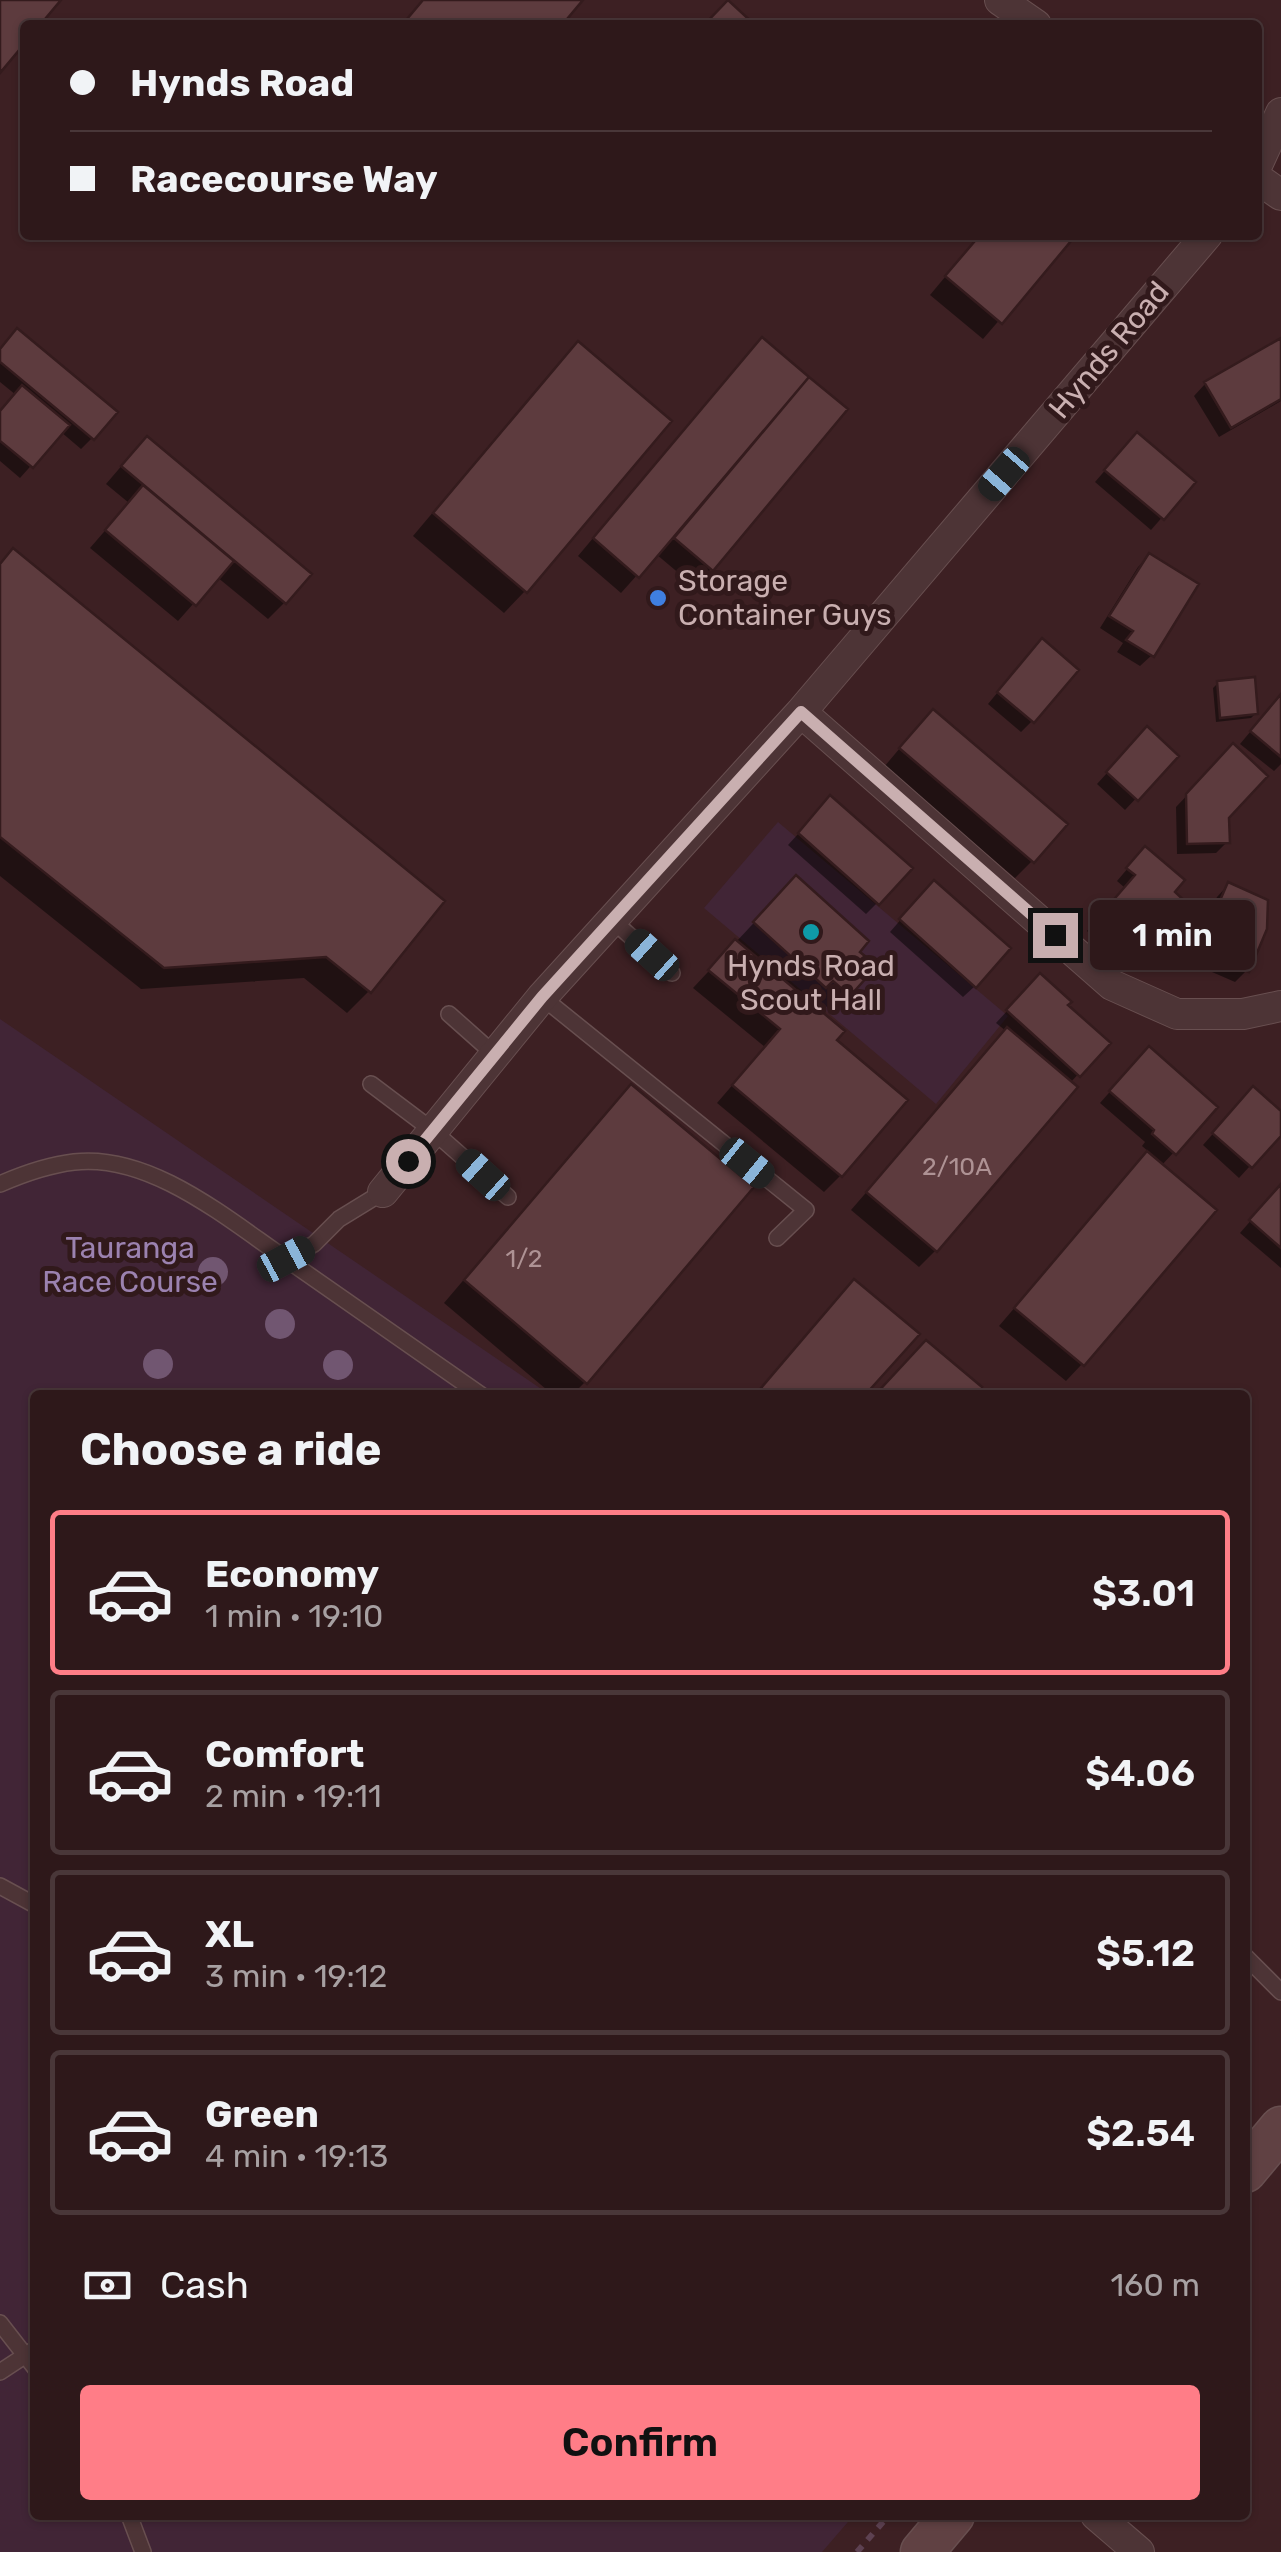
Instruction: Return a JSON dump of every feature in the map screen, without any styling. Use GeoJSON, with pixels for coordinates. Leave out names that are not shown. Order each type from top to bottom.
{"type":"FeatureCollection","features":[{"type":"Feature","properties":{"kind":"main road"},"geometry":{"type":"LineString","coordinates":[[1250,2165],[1281,2128]]}},
{"type":"Feature","properties":{"kind":"main road"},"geometry":{"type":"LineString","coordinates":[[922,2552],[950,2520]]}},
{"type":"Feature","properties":{"kind":"street"},"geometry":{"type":"LineString","coordinates":[[1000,0],[1029,20]]}},
{"type":"Feature","properties":{"kind":"street"},"geometry":{"type":"LineString","coordinates":[[1262,154],[1281,114]]}},
{"type":"Feature","properties":{"kind":"street","name":"Hynds Road"},"geometry":{"type":"LineString","coordinates":[[383,1192],[542,997],[801,712],[1203,240]]}},
{"type":"Feature","properties":{"kind":"street"},"geometry":{"type":"LineString","coordinates":[[801,712],[1112,984],[1177,1014],[1244,1014],[1281,1006]]}},
{"type":"Feature","properties":{"kind":"street"},"geometry":{"type":"LineString","coordinates":[[1102,2520],[1138,2552]]}},
{"type":"Feature","properties":{"kind":"lane"},"geometry":{"type":"LineString","coordinates":[[612,920],[672,973]]}},
{"type":"Feature","properties":{"kind":"lane"},"geometry":{"type":"LineString","coordinates":[[542,997],[806,1210],[777,1238]]}},
{"type":"Feature","properties":{"kind":"lane"},"geometry":{"type":"LineString","coordinates":[[449,1014],[494,1054]]}},
{"type":"Feature","properties":{"kind":"lane"},"geometry":{"type":"LineString","coordinates":[[371,1084],[432,1130],[508,1197]]}},
{"type":"Feature","properties":{"kind":"lane"},"geometry":{"type":"LineString","coordinates":[[0,1184],[41,1168],[76,1161],[113,1162],[138,1169],[211,1208],[474,1390]]}},
{"type":"Feature","properties":{"kind":"lane"},"geometry":{"type":"LineString","coordinates":[[286,1259],[314,1244],[339,1219],[383,1192]]}},
{"type":"Feature","properties":{"kind":"lane"},"geometry":{"type":"LineString","coordinates":[[0,1886],[30,1902]]}},
{"type":"Feature","properties":{"kind":"lane"},"geometry":{"type":"LineString","coordinates":[[1250,1961],[1281,1992]]}},
{"type":"Feature","properties":{"kind":"lane"},"geometry":{"type":"LineString","coordinates":[[0,2323],[30,2356]]}},
{"type":"Feature","properties":{"kind":"lane"},"geometry":{"type":"LineString","coordinates":[[0,2372],[30,2359]]}},
{"type":"Feature","properties":{"kind":"lane"},"geometry":{"type":"LineString","coordinates":[[132,2520],[143,2552]]}},
{"type":"Feature","properties":{"kind":"path"},"geometry":{"type":"LineString","coordinates":[[857,2552],[885,2520]]}},
{"type":"Feature","properties":{"kind":"green space"},"geometry":{"type":"Polygon","coordinates":[[[778,822],[1008,1016],[936,1104],[704,908],[778,822]]]}},
{"type":"Feature","properties":{"kind":"green space","name":"Tauranga Race Course"},"geometry":{"type":"Polygon","coordinates":[[[0,1019],[543,1390],[30,1390],[30,2520],[850,2520],[822,2552],[0,2552],[0,1019]]]}},
{"type":"Feature","properties":{"kind":"building"},"geometry":{"type":"Polygon","coordinates":[[[0,0],[61,0],[44,20],[20,20],[20,49],[0,73],[0,0]]]}},
{"type":"Feature","properties":{"kind":"building"},"geometry":{"type":"Polygon","coordinates":[[[423,0],[583,0],[566,20],[406,20],[423,0]]]}},
{"type":"Feature","properties":{"kind":"building"},"geometry":{"type":"Polygon","coordinates":[[[728,0],[750,20],[709,20],[728,0]]]}},
{"type":"Feature","properties":{"kind":"building"},"geometry":{"type":"Polygon","coordinates":[[[976,240],[1072,240],[1002,324],[945,276],[976,240]]]}},
{"type":"Feature","properties":{"kind":"building"},"geometry":{"type":"Polygon","coordinates":[[[17,328],[118,412],[94,440],[0,362],[0,349],[17,328]]]}},
{"type":"Feature","properties":{"kind":"building"},"geometry":{"type":"Polygon","coordinates":[[[762,337],[809,377],[639,578],[593,538],[762,337]]]}},
{"type":"Feature","properties":{"kind":"building"},"geometry":{"type":"Polygon","coordinates":[[[1281,338],[1281,399],[1231,428],[1204,382],[1281,338]]]}},
{"type":"Feature","properties":{"kind":"building"},"geometry":{"type":"Polygon","coordinates":[[[578,341],[672,421],[527,593],[433,513],[578,341]]]}},
{"type":"Feature","properties":{"kind":"building"},"geometry":{"type":"Polygon","coordinates":[[[809,377],[848,409],[713,571],[674,538],[809,377]]]}},
{"type":"Feature","properties":{"kind":"building"},"geometry":{"type":"Polygon","coordinates":[[[22,385],[70,425],[33,468],[0,441],[0,411],[22,385]]]}},
{"type":"Feature","properties":{"kind":"building"},"geometry":{"type":"Polygon","coordinates":[[[1137,432],[1196,482],[1164,520],[1104,470],[1137,432]]]}},
{"type":"Feature","properties":{"kind":"building"},"geometry":{"type":"Polygon","coordinates":[[[147,436],[312,574],[286,604],[121,466],[147,436]]]}},
{"type":"Feature","properties":{"kind":"building"},"geometry":{"type":"Polygon","coordinates":[[[143,485],[234,561],[196,606],[105,530],[143,485]]]}},
{"type":"Feature","properties":{"kind":"building"},"geometry":{"type":"Polygon","coordinates":[[[13,548],[445,901],[371,993],[326,957],[164,968],[0,837],[0,564],[13,548]]]}},
{"type":"Feature","properties":{"kind":"building"},"geometry":{"type":"Polygon","coordinates":[[[1149,553],[1199,584],[1154,657],[1126,640],[1133,631],[1109,616],[1149,553]]]}},
{"type":"Feature","properties":{"kind":"building"},"geometry":{"type":"Polygon","coordinates":[[[1042,638],[1079,670],[1034,723],[997,692],[1042,638]]]}},
{"type":"Feature","properties":{"kind":"building"},"geometry":{"type":"Polygon","coordinates":[[[1255,677],[1258,714],[1220,718],[1217,681],[1255,677]]]}},
{"type":"Feature","properties":{"kind":"building"},"geometry":{"type":"Polygon","coordinates":[[[1281,694],[1281,757],[1250,731],[1281,694]]]}},
{"type":"Feature","properties":{"kind":"building"},"geometry":{"type":"Polygon","coordinates":[[[933,709],[1068,824],[1034,863],[899,748],[933,709]]]}},
{"type":"Feature","properties":{"kind":"building"},"geometry":{"type":"Polygon","coordinates":[[[1147,726],[1179,756],[1138,801],[1106,772],[1147,726]]]}},
{"type":"Feature","properties":{"kind":"building"},"geometry":{"type":"Polygon","coordinates":[[[1233,743],[1268,776],[1229,818],[1230,843],[1187,844],[1186,794],[1233,743]]]}},
{"type":"Feature","properties":{"kind":"building"},"geometry":{"type":"Polygon","coordinates":[[[830,795],[913,868],[879,905],[798,833],[830,795]]]}},
{"type":"Feature","properties":{"kind":"building"},"geometry":{"type":"Polygon","coordinates":[[[1145,846],[1185,880],[1175,892],[1191,907],[1145,960],[1097,919],[1135,875],[1126,868],[1145,846]]]}},
{"type":"Feature","properties":{"kind":"building","name":"Hynds Road Scout Hall"},"geometry":{"type":"Polygon","coordinates":[[[796,875],[869,941],[860,952],[877,966],[850,996],[833,981],[826,988],[753,922],[796,875]]]}},
{"type":"Feature","properties":{"kind":"building"},"geometry":{"type":"Polygon","coordinates":[[[934,880],[1011,948],[976,988],[899,919],[934,880]]]}},
{"type":"Feature","properties":{"kind":"building"},"geometry":{"type":"Polygon","coordinates":[[[1228,882],[1268,900],[1267,929],[1249,972],[1198,951],[1228,882]]]}},
{"type":"Feature","properties":{"kind":"building"},"geometry":{"type":"Polygon","coordinates":[[[735,939],[845,1031],[837,1040],[908,1100],[842,1177],[732,1085],[780,1029],[708,970],[735,939]]]}},
{"type":"Feature","properties":{"kind":"building"},"geometry":{"type":"Polygon","coordinates":[[[1040,973],[1072,1002],[1068,1005],[1111,1043],[1080,1077],[1006,1010],[1040,973]]]}},
{"type":"Feature","properties":{"kind":"building"},"geometry":{"type":"Polygon","coordinates":[[[1007,1027],[1078,1087],[937,1252],[866,1192],[1007,1027]]]}},
{"type":"Feature","properties":{"kind":"building"},"geometry":{"type":"Polygon","coordinates":[[[1149,1046],[1218,1107],[1176,1155],[1109,1091],[1149,1046]]]}},
{"type":"Feature","properties":{"kind":"building"},"geometry":{"type":"Polygon","coordinates":[[[631,1084],[754,1187],[587,1384],[464,1280],[631,1084]]]}},
{"type":"Feature","properties":{"kind":"building"},"geometry":{"type":"Polygon","coordinates":[[[1253,1086],[1281,1111],[1281,1136],[1252,1168],[1212,1133],[1253,1086]]]}},
{"type":"Feature","properties":{"kind":"building"},"geometry":{"type":"Polygon","coordinates":[[[1147,1151],[1217,1210],[1084,1366],[1014,1308],[1147,1151]]]}},
{"type":"Feature","properties":{"kind":"building"},"geometry":{"type":"Polygon","coordinates":[[[1281,1184],[1281,1248],[1249,1220],[1281,1184]]]}},
{"type":"Feature","properties":{"kind":"building"},"geometry":{"type":"Polygon","coordinates":[[[854,1279],[920,1334],[870,1390],[759,1390],[854,1279]]]}},
{"type":"Feature","properties":{"kind":"building"},"geometry":{"type":"Polygon","coordinates":[[[926,1340],[982,1387],[979,1390],[880,1390],[926,1340]]]}},
{"type":"Feature","properties":{"kind":"place","name":"Storage Container Guys"},"geometry":{"type":"Point","coordinates":[658,598]}},
{"type":"Feature","properties":{"kind":"place","name":"Hynds Road Scout Hall"},"geometry":{"type":"Point","coordinates":[811,932]}},
{"type":"Feature","properties":{"kind":"route"},"geometry":{"type":"LineString","coordinates":[[408,1161],[542,997],[801,712],[1055,935]]}}]}
